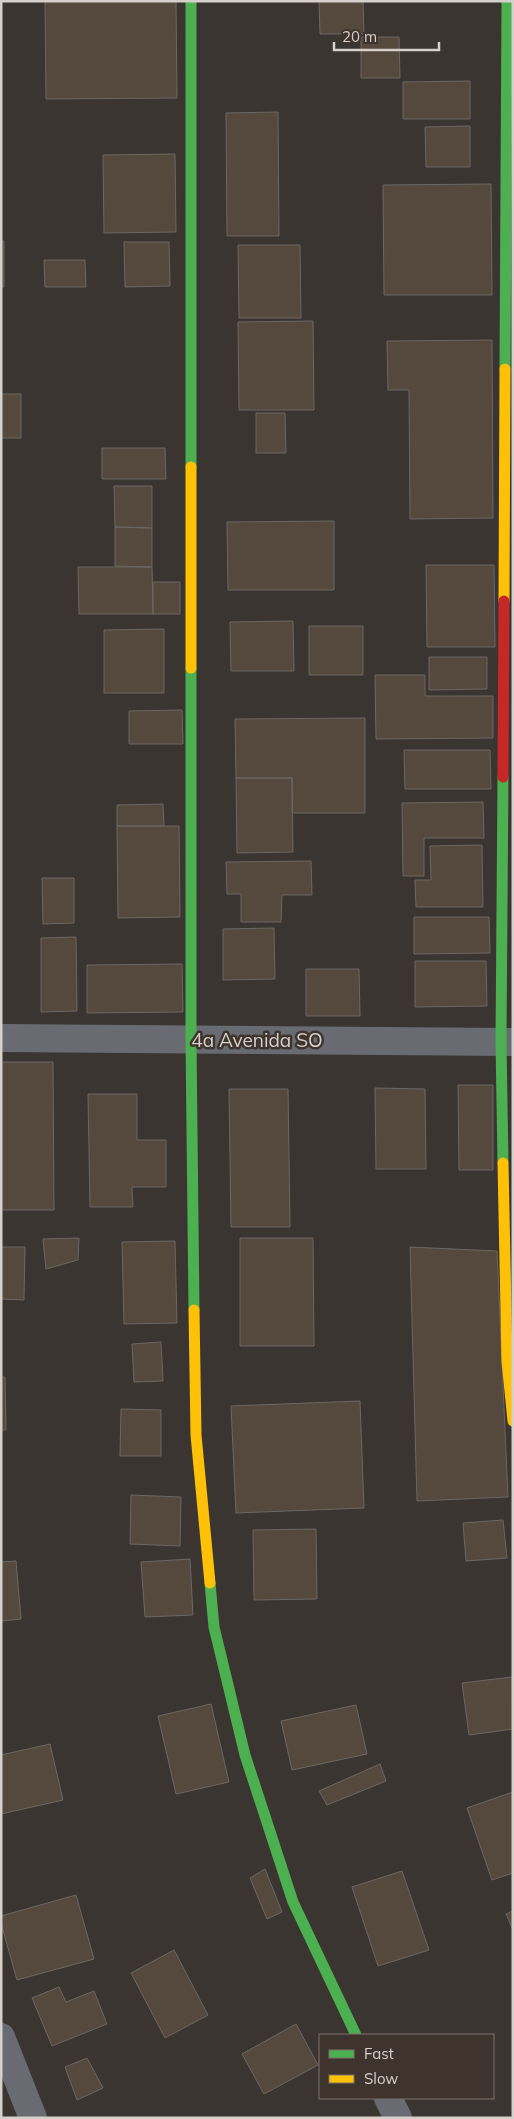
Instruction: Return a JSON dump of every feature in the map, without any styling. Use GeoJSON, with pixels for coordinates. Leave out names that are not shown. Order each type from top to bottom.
{"type":"FeatureCollection","features":[{"type":"Feature","properties":{"kind":"street"},"geometry":{"type":"LineString","coordinates":[[191,1],[190,1040],[196,1435],[214,1627],[245,1755],[293,1902],[356,2034]]}},
{"type":"Feature","properties":{"kind":"street"},"geometry":{"type":"LineString","coordinates":[[507,1],[507,1361],[513,1420]]}},
{"type":"Feature","properties":{"kind":"street","name":"4a Avenida SO"},"geometry":{"type":"LineString","coordinates":[[1,1038],[507,1042]]}},
{"type":"Feature","properties":{"kind":"street"},"geometry":{"type":"LineString","coordinates":[[1,2038],[33,2118]]}},
{"type":"Feature","properties":{"kind":"street"},"geometry":{"type":"LineString","coordinates":[[388,2099],[398,2118]]}},
{"type":"Feature","properties":{"kind":"building"},"geometry":{"type":"Polygon","coordinates":[[[45,1],[176,1],[177,98],[46,99],[45,1]]]}},
{"type":"Feature","properties":{"kind":"building"},"geometry":{"type":"Polygon","coordinates":[[[319,1],[363,1],[364,34],[320,34],[319,1]]]}},
{"type":"Feature","properties":{"kind":"building"},"geometry":{"type":"Polygon","coordinates":[[[361,37],[399,37],[400,78],[361,78],[361,37]]]}},
{"type":"Feature","properties":{"kind":"building"},"geometry":{"type":"Polygon","coordinates":[[[470,81],[470,119],[403,119],[403,82],[470,81]]]}},
{"type":"Feature","properties":{"kind":"building"},"geometry":{"type":"Polygon","coordinates":[[[278,112],[279,236],[227,236],[226,113],[278,112]]]}},
{"type":"Feature","properties":{"kind":"building"},"geometry":{"type":"Polygon","coordinates":[[[470,126],[470,167],[426,167],[425,127],[470,126]]]}},
{"type":"Feature","properties":{"kind":"building"},"geometry":{"type":"Polygon","coordinates":[[[175,154],[176,232],[104,233],[103,155],[175,154]]]}},
{"type":"Feature","properties":{"kind":"building"},"geometry":{"type":"Polygon","coordinates":[[[491,184],[492,295],[384,295],[383,185],[491,184]]]}},
{"type":"Feature","properties":{"kind":"building"},"geometry":{"type":"Polygon","coordinates":[[[1,241],[4,241],[4,287],[1,287],[1,241]]]}},
{"type":"Feature","properties":{"kind":"building"},"geometry":{"type":"Polygon","coordinates":[[[124,242],[169,242],[170,286],[125,287],[124,242]]]}},
{"type":"Feature","properties":{"kind":"building"},"geometry":{"type":"Polygon","coordinates":[[[238,245],[300,245],[301,318],[239,318],[238,245]]]}},
{"type":"Feature","properties":{"kind":"building"},"geometry":{"type":"Polygon","coordinates":[[[44,260],[85,260],[86,287],[45,287],[44,260]]]}},
{"type":"Feature","properties":{"kind":"building"},"geometry":{"type":"Polygon","coordinates":[[[313,321],[314,410],[239,410],[238,322],[313,321]]]}},
{"type":"Feature","properties":{"kind":"building"},"geometry":{"type":"Polygon","coordinates":[[[492,340],[493,518],[410,519],[409,390],[388,390],[387,341],[492,340]]]}},
{"type":"Feature","properties":{"kind":"building"},"geometry":{"type":"Polygon","coordinates":[[[1,394],[21,394],[21,438],[1,438],[1,394]]]}},
{"type":"Feature","properties":{"kind":"building"},"geometry":{"type":"Polygon","coordinates":[[[256,413],[285,413],[286,453],[256,453],[256,413]]]}},
{"type":"Feature","properties":{"kind":"building"},"geometry":{"type":"Polygon","coordinates":[[[102,448],[165,448],[166,479],[102,479],[102,448]]]}},
{"type":"Feature","properties":{"kind":"building"},"geometry":{"type":"Polygon","coordinates":[[[114,486],[152,486],[152,528],[115,527],[114,486]]]}},
{"type":"Feature","properties":{"kind":"building"},"geometry":{"type":"Polygon","coordinates":[[[334,521],[334,590],[228,590],[227,522],[334,521]]]}},
{"type":"Feature","properties":{"kind":"building"},"geometry":{"type":"Polygon","coordinates":[[[115,527],[152,528],[152,567],[115,566],[115,527]]]}},
{"type":"Feature","properties":{"kind":"building"},"geometry":{"type":"Polygon","coordinates":[[[426,565],[494,565],[495,647],[427,647],[426,565]]]}},
{"type":"Feature","properties":{"kind":"building"},"geometry":{"type":"Polygon","coordinates":[[[78,567],[152,567],[153,614],[79,614],[78,567]]]}},
{"type":"Feature","properties":{"kind":"building"},"geometry":{"type":"Polygon","coordinates":[[[153,582],[180,582],[180,614],[153,614],[153,582]]]}},
{"type":"Feature","properties":{"kind":"building"},"geometry":{"type":"Polygon","coordinates":[[[293,621],[294,671],[231,671],[230,622],[293,621]]]}},
{"type":"Feature","properties":{"kind":"building"},"geometry":{"type":"Polygon","coordinates":[[[309,626],[363,626],[363,675],[309,675],[309,626]]]}},
{"type":"Feature","properties":{"kind":"building"},"geometry":{"type":"Polygon","coordinates":[[[164,629],[164,693],[104,693],[104,630],[164,629]]]}},
{"type":"Feature","properties":{"kind":"building"},"geometry":{"type":"Polygon","coordinates":[[[429,657],[487,657],[487,689],[429,690],[429,657]]]}},
{"type":"Feature","properties":{"kind":"building"},"geometry":{"type":"Polygon","coordinates":[[[375,675],[425,675],[425,696],[493,696],[493,738],[376,739],[375,675]]]}},
{"type":"Feature","properties":{"kind":"building"},"geometry":{"type":"Polygon","coordinates":[[[182,710],[183,744],[129,744],[129,711],[182,710]]]}},
{"type":"Feature","properties":{"kind":"building"},"geometry":{"type":"Polygon","coordinates":[[[365,718],[365,813],[292,813],[292,778],[236,778],[235,719],[365,718]]]}},
{"type":"Feature","properties":{"kind":"building"},"geometry":{"type":"Polygon","coordinates":[[[404,750],[490,750],[491,789],[405,789],[404,750]]]}},
{"type":"Feature","properties":{"kind":"building"},"geometry":{"type":"Polygon","coordinates":[[[236,778],[292,778],[293,852],[237,853],[236,778]]]}},
{"type":"Feature","properties":{"kind":"building"},"geometry":{"type":"Polygon","coordinates":[[[483,802],[484,838],[424,838],[424,876],[403,876],[402,803],[483,802]]]}},
{"type":"Feature","properties":{"kind":"building"},"geometry":{"type":"Polygon","coordinates":[[[163,804],[164,826],[117,826],[117,805],[163,804]]]}},
{"type":"Feature","properties":{"kind":"building"},"geometry":{"type":"Polygon","coordinates":[[[117,826],[179,826],[180,917],[118,918],[117,826]]]}},
{"type":"Feature","properties":{"kind":"building"},"geometry":{"type":"Polygon","coordinates":[[[482,845],[483,907],[416,907],[415,880],[431,880],[430,846],[482,845]]]}},
{"type":"Feature","properties":{"kind":"building"},"geometry":{"type":"Polygon","coordinates":[[[311,861],[312,895],[282,895],[281,922],[241,922],[241,894],[227,894],[226,862],[311,861]]]}},
{"type":"Feature","properties":{"kind":"building"},"geometry":{"type":"Polygon","coordinates":[[[42,878],[74,878],[74,923],[43,924],[42,878]]]}},
{"type":"Feature","properties":{"kind":"building"},"geometry":{"type":"Polygon","coordinates":[[[414,917],[489,917],[490,953],[414,954],[414,917]]]}},
{"type":"Feature","properties":{"kind":"building"},"geometry":{"type":"Polygon","coordinates":[[[274,928],[275,979],[223,980],[223,929],[274,928]]]}},
{"type":"Feature","properties":{"kind":"building"},"geometry":{"type":"Polygon","coordinates":[[[76,937],[77,1011],[41,1012],[41,938],[76,937]]]}},
{"type":"Feature","properties":{"kind":"building"},"geometry":{"type":"Polygon","coordinates":[[[415,961],[486,961],[487,1006],[415,1007],[415,961]]]}},
{"type":"Feature","properties":{"kind":"building"},"geometry":{"type":"Polygon","coordinates":[[[182,964],[183,1012],[87,1013],[87,965],[182,964]]]}},
{"type":"Feature","properties":{"kind":"building"},"geometry":{"type":"Polygon","coordinates":[[[306,969],[359,969],[360,1016],[306,1016],[306,969]]]}},
{"type":"Feature","properties":{"kind":"building"},"geometry":{"type":"Polygon","coordinates":[[[1,1062],[53,1062],[54,1210],[1,1210],[1,1062]]]}},
{"type":"Feature","properties":{"kind":"building"},"geometry":{"type":"Polygon","coordinates":[[[458,1085],[493,1085],[493,1170],[459,1170],[458,1085]]]}},
{"type":"Feature","properties":{"kind":"building"},"geometry":{"type":"Polygon","coordinates":[[[375,1088],[425,1089],[426,1169],[376,1169],[375,1088]]]}},
{"type":"Feature","properties":{"kind":"building"},"geometry":{"type":"Polygon","coordinates":[[[229,1089],[288,1089],[290,1227],[231,1227],[229,1089]]]}},
{"type":"Feature","properties":{"kind":"building"},"geometry":{"type":"Polygon","coordinates":[[[88,1094],[137,1094],[137,1140],[166,1140],[166,1187],[132,1187],[133,1207],[90,1207],[88,1094]]]}},
{"type":"Feature","properties":{"kind":"building"},"geometry":{"type":"Polygon","coordinates":[[[79,1238],[78,1260],[46,1269],[43,1239],[79,1238]]]}},
{"type":"Feature","properties":{"kind":"building"},"geometry":{"type":"Polygon","coordinates":[[[240,1238],[313,1238],[314,1346],[240,1346],[240,1238]]]}},
{"type":"Feature","properties":{"kind":"building"},"geometry":{"type":"Polygon","coordinates":[[[175,1241],[177,1323],[124,1324],[122,1242],[175,1241]]]}},
{"type":"Feature","properties":{"kind":"building"},"geometry":{"type":"Polygon","coordinates":[[[1,1247],[25,1247],[24,1300],[1,1299],[1,1247]]]}},
{"type":"Feature","properties":{"kind":"building"},"geometry":{"type":"Polygon","coordinates":[[[410,1247],[497,1251],[508,1497],[417,1501],[410,1247]]]}},
{"type":"Feature","properties":{"kind":"building"},"geometry":{"type":"Polygon","coordinates":[[[161,1342],[163,1381],[134,1382],[132,1344],[161,1342]]]}},
{"type":"Feature","properties":{"kind":"building"},"geometry":{"type":"Polygon","coordinates":[[[1,1377],[5,1377],[6,1430],[1,1430],[1,1377]]]}},
{"type":"Feature","properties":{"kind":"building"},"geometry":{"type":"Polygon","coordinates":[[[360,1401],[364,1508],[236,1513],[231,1406],[360,1401]]]}},
{"type":"Feature","properties":{"kind":"building"},"geometry":{"type":"Polygon","coordinates":[[[121,1409],[161,1410],[161,1456],[120,1456],[121,1409]]]}},
{"type":"Feature","properties":{"kind":"building"},"geometry":{"type":"Polygon","coordinates":[[[131,1495],[181,1497],[180,1546],[130,1544],[131,1495]]]}},
{"type":"Feature","properties":{"kind":"building"},"geometry":{"type":"Polygon","coordinates":[[[503,1520],[507,1558],[466,1561],[463,1523],[503,1520]]]}},
{"type":"Feature","properties":{"kind":"building"},"geometry":{"type":"Polygon","coordinates":[[[316,1529],[317,1599],[254,1600],[253,1530],[316,1529]]]}},
{"type":"Feature","properties":{"kind":"building"},"geometry":{"type":"Polygon","coordinates":[[[190,1559],[193,1615],[145,1617],[141,1562],[190,1559]]]}},
{"type":"Feature","properties":{"kind":"building"},"geometry":{"type":"Polygon","coordinates":[[[16,1561],[21,1619],[1,1621],[1,1562],[16,1561]]]}},
{"type":"Feature","properties":{"kind":"building"},"geometry":{"type":"Polygon","coordinates":[[[512,1677],[513,1729],[469,1735],[462,1683],[512,1677]]]}},
{"type":"Feature","properties":{"kind":"building"},"geometry":{"type":"Polygon","coordinates":[[[211,1704],[229,1782],[176,1794],[158,1716],[211,1704]]]}},
{"type":"Feature","properties":{"kind":"building"},"geometry":{"type":"Polygon","coordinates":[[[356,1705],[367,1754],[292,1770],[281,1721],[356,1705]]]}},
{"type":"Feature","properties":{"kind":"building"},"geometry":{"type":"Polygon","coordinates":[[[50,1744],[63,1800],[1,1814],[1,1755],[50,1744]]]}},
{"type":"Feature","properties":{"kind":"building"},"geometry":{"type":"Polygon","coordinates":[[[380,1764],[386,1781],[327,1805],[319,1791],[380,1764]]]}},
{"type":"Feature","properties":{"kind":"building"},"geometry":{"type":"Polygon","coordinates":[[[513,1792],[513,1873],[492,1880],[467,1808],[513,1792]]]}},
{"type":"Feature","properties":{"kind":"building"},"geometry":{"type":"Polygon","coordinates":[[[265,1869],[282,1912],[267,1919],[250,1878],[265,1869]]]}},
{"type":"Feature","properties":{"kind":"building"},"geometry":{"type":"Polygon","coordinates":[[[402,1871],[429,1950],[378,1966],[352,1887],[402,1871]]]}},
{"type":"Feature","properties":{"kind":"building"},"geometry":{"type":"Polygon","coordinates":[[[76,1895],[94,1959],[17,1980],[1,1923],[1,1916],[76,1895]]]}},
{"type":"Feature","properties":{"kind":"building"},"geometry":{"type":"Polygon","coordinates":[[[513,1911],[513,1930],[506,1914],[513,1911]]]}},
{"type":"Feature","properties":{"kind":"building"},"geometry":{"type":"Polygon","coordinates":[[[174,1950],[208,2015],[165,2038],[131,1973],[174,1950]]]}},
{"type":"Feature","properties":{"kind":"building"},"geometry":{"type":"Polygon","coordinates":[[[59,1987],[66,2002],[94,1991],[107,2024],[52,2046],[32,1998],[59,1987]]]}},
{"type":"Feature","properties":{"kind":"building"},"geometry":{"type":"Polygon","coordinates":[[[296,2024],[318,2065],[264,2094],[242,2054],[296,2024]]]}},
{"type":"Feature","properties":{"kind":"building"},"geometry":{"type":"Polygon","coordinates":[[[87,2058],[103,2088],[77,2100],[65,2067],[87,2058]]]}},
{"type":"Feature","properties":{"kind":"traffic: fast"},"geometry":{"type":"LineString","coordinates":[[191,1],[191,467]]}},
{"type":"Feature","properties":{"kind":"traffic: fast"},"geometry":{"type":"LineString","coordinates":[[505,369],[507,1]]}},
{"type":"Feature","properties":{"kind":"traffic: fast"},"geometry":{"type":"LineString","coordinates":[[191,668],[191,1040],[194,1310]]}},
{"type":"Feature","properties":{"kind":"traffic: fast"},"geometry":{"type":"LineString","coordinates":[[503,777],[501,1042],[503,1163]]}},
{"type":"Feature","properties":{"kind":"traffic: fast"},"geometry":{"type":"LineString","coordinates":[[210,1583],[214,1627],[245,1755],[293,1902],[356,2034]]}},
{"type":"Feature","properties":{"kind":"traffic: slow"},"geometry":{"type":"LineString","coordinates":[[504,601],[505,369]]}},
{"type":"Feature","properties":{"kind":"traffic: slow"},"geometry":{"type":"LineString","coordinates":[[191,467],[191,668]]}},
{"type":"Feature","properties":{"kind":"traffic: slow"},"geometry":{"type":"LineString","coordinates":[[503,1163],[507,1361],[513,1421]]}},
{"type":"Feature","properties":{"kind":"traffic: slow"},"geometry":{"type":"LineString","coordinates":[[194,1310],[196,1435],[210,1583]]}},
{"type":"Feature","properties":{"kind":"traffic: jam"},"geometry":{"type":"LineString","coordinates":[[503,777],[504,601]]}}]}
